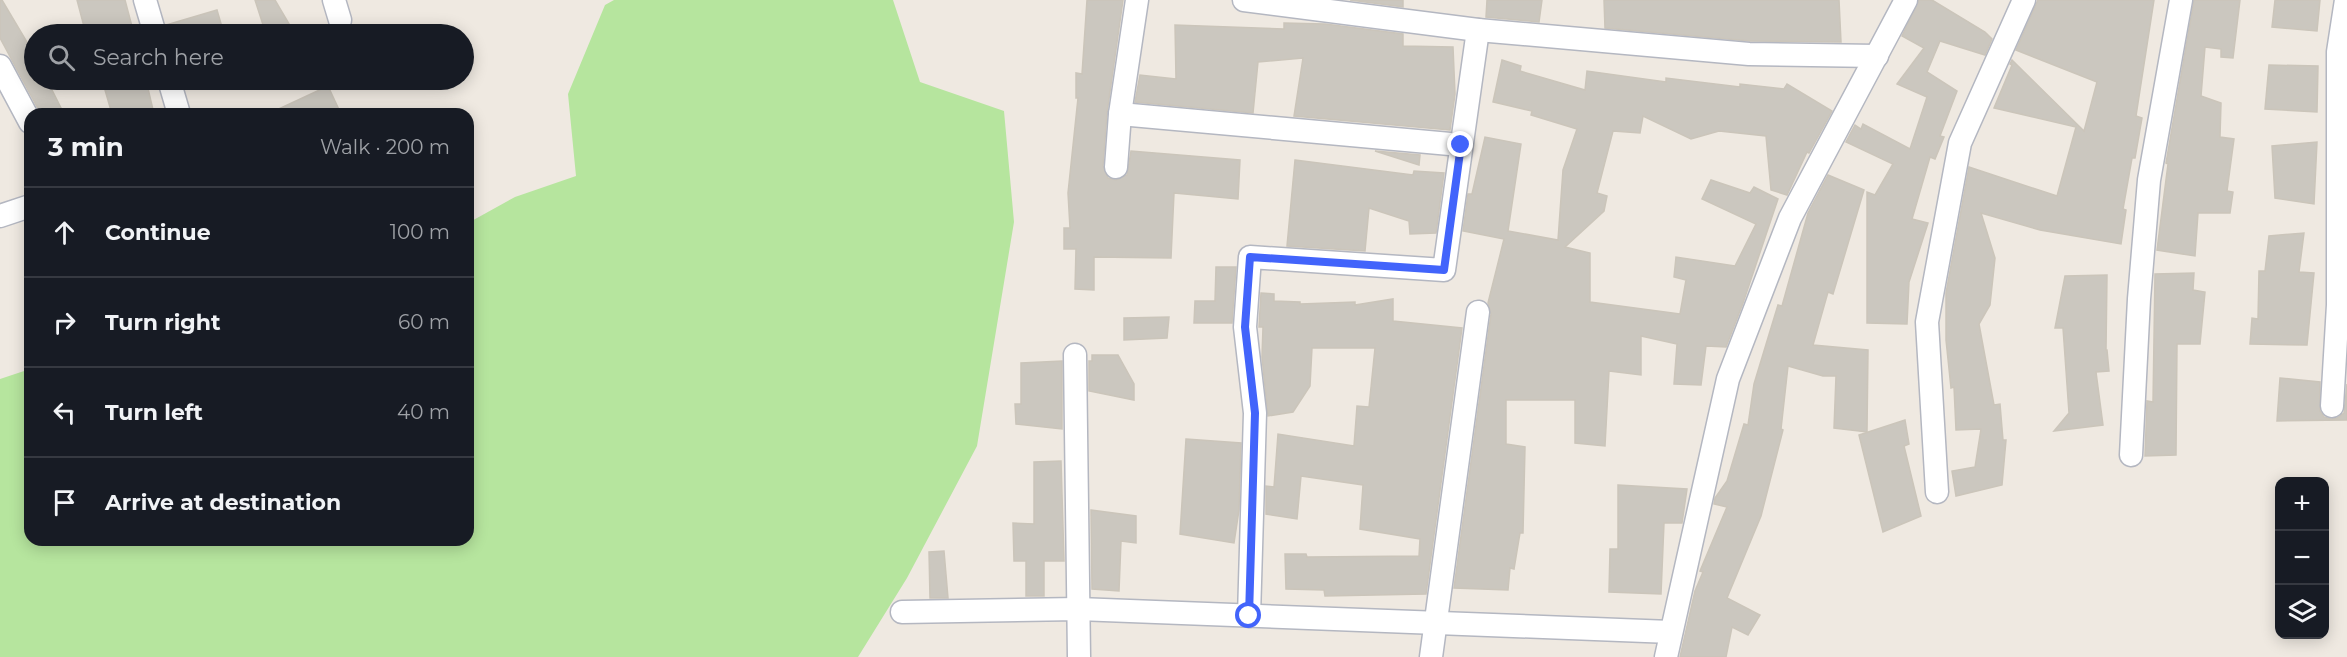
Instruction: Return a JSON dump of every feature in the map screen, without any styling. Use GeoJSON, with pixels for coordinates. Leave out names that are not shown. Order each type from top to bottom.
{"type":"FeatureCollection","features":[{"type":"Feature","properties":{"kind":"street"},"geometry":{"type":"LineString","coordinates":[[145,0],[152,24]]}},
{"type":"Feature","properties":{"kind":"street"},"geometry":{"type":"LineString","coordinates":[[1116,167],[1120,114],[1137,0]]}},
{"type":"Feature","properties":{"kind":"street"},"geometry":{"type":"LineString","coordinates":[[1244,0],[1478,30],[1749,54],[1877,56]]}},
{"type":"Feature","properties":{"kind":"street"},"geometry":{"type":"LineString","coordinates":[[1666,657],[1728,380],[1790,218],[1906,0]]}},
{"type":"Feature","properties":{"kind":"street"},"geometry":{"type":"LineString","coordinates":[[1937,492],[1927,322],[1960,143],[2024,0]]}},
{"type":"Feature","properties":{"kind":"street"},"geometry":{"type":"LineString","coordinates":[[2131,455],[2139,298],[2149,180],[2181,0]]}},
{"type":"Feature","properties":{"kind":"street"},"geometry":{"type":"LineString","coordinates":[[2332,406],[2338,305],[2338,52],[2346,0]]}},
{"type":"Feature","properties":{"kind":"street"},"geometry":{"type":"LineString","coordinates":[[1249,616],[1255,413],[1245,327],[1250,257],[1444,270],[1478,30]]}},
{"type":"Feature","properties":{"kind":"street"},"geometry":{"type":"LineString","coordinates":[[0,66],[24,111]]}},
{"type":"Feature","properties":{"kind":"street"},"geometry":{"type":"LineString","coordinates":[[172,90],[177,108]]}},
{"type":"Feature","properties":{"kind":"street"},"geometry":{"type":"LineString","coordinates":[[1120,114],[1461,145]]}},
{"type":"Feature","properties":{"kind":"street"},"geometry":{"type":"LineString","coordinates":[[0,216],[24,208]]}},
{"type":"Feature","properties":{"kind":"street"},"geometry":{"type":"LineString","coordinates":[[1431,657],[1478,312]]}},
{"type":"Feature","properties":{"kind":"street"},"geometry":{"type":"LineString","coordinates":[[1075,355],[1079,657]]}},
{"type":"Feature","properties":{"kind":"street"},"geometry":{"type":"LineString","coordinates":[[902,612],[1078,609],[1436,625],[1671,632]]}},
{"type":"Feature","properties":{"kind":"green space"},"geometry":{"type":"Polygon","coordinates":[[[614,0],[893,0],[920,82],[1004,111],[1014,222],[977,446],[907,578],[858,657],[0,657],[0,379],[24,371],[24,546],[474,546],[474,220],[515,197],[576,176],[568,94],[605,5],[614,0]]]}},
{"type":"Feature","properties":{"kind":"building"},"geometry":{"type":"Polygon","coordinates":[[[0,0],[2,0],[24,37],[24,82],[0,38],[0,0]]]}},
{"type":"Feature","properties":{"kind":"building"},"geometry":{"type":"Polygon","coordinates":[[[77,0],[125,0],[131,24],[83,24],[77,0]]]}},
{"type":"Feature","properties":{"kind":"building"},"geometry":{"type":"Polygon","coordinates":[[[255,0],[275,0],[289,24],[263,24],[255,0]]]}},
{"type":"Feature","properties":{"kind":"building"},"geometry":{"type":"Polygon","coordinates":[[[1087,0],[1123,0],[1107,113],[1103,166],[1108,178],[1116,180],[1127,175],[1131,151],[1240,160],[1238,199],[1174,193],[1171,258],[1094,257],[1094,290],[1075,289],[1076,249],[1064,249],[1064,228],[1070,228],[1068,193],[1078,98],[1076,98],[1076,73],[1082,74],[1087,0]]]}},
{"type":"Feature","properties":{"kind":"building"},"geometry":{"type":"Polygon","coordinates":[[[1350,0],[1403,0],[1403,7],[1350,0]]]}},
{"type":"Feature","properties":{"kind":"building"},"geometry":{"type":"Polygon","coordinates":[[[1487,0],[1542,0],[1539,22],[1486,17],[1487,0]]]}},
{"type":"Feature","properties":{"kind":"building"},"geometry":{"type":"Polygon","coordinates":[[[1604,0],[1839,0],[1841,42],[1750,41],[1605,28],[1604,0]]]}},
{"type":"Feature","properties":{"kind":"building"},"geometry":{"type":"Polygon","coordinates":[[[1919,0],[1932,0],[1985,32],[1992,39],[1985,55],[1940,41],[1927,72],[1957,91],[1940,136],[1944,137],[1935,159],[1930,157],[1912,219],[1928,223],[1909,282],[1907,324],[1867,323],[1867,192],[1875,195],[1893,164],[1846,142],[1855,125],[1861,129],[1863,124],[1910,149],[1927,97],[1897,84],[1924,48],[1902,36],[1919,0]]]}},
{"type":"Feature","properties":{"kind":"building"},"geometry":{"type":"Polygon","coordinates":[[[2038,0],[2154,0],[2136,116],[2142,118],[2123,209],[2126,210],[2121,244],[2040,230],[1981,213],[1995,258],[1990,305],[1979,324],[1994,405],[2000,404],[2003,440],[2006,440],[2002,485],[1956,496],[1952,471],[1975,467],[1981,429],[1956,430],[1954,387],[1951,388],[1946,340],[1946,293],[1969,167],[2057,196],[2076,127],[1994,108],[2012,60],[2084,131],[2097,82],[2016,50],[2038,0]]]}},
{"type":"Feature","properties":{"kind":"building"},"geometry":{"type":"Polygon","coordinates":[[[2194,0],[2240,0],[2233,58],[2221,57],[2221,49],[2205,47],[2201,96],[2221,103],[2220,137],[2234,139],[2227,191],[2233,192],[2230,213],[2198,213],[2195,256],[2157,250],[2168,164],[2166,163],[2194,0]]]}},
{"type":"Feature","properties":{"kind":"building"},"geometry":{"type":"Polygon","coordinates":[[[2275,0],[2320,0],[2317,31],[2272,27],[2275,0]]]}},
{"type":"Feature","properties":{"kind":"building"},"geometry":{"type":"Polygon","coordinates":[[[217,10],[221,24],[169,24],[217,10]]]}},
{"type":"Feature","properties":{"kind":"building"},"geometry":{"type":"Polygon","coordinates":[[[1284,23],[1325,24],[1403,34],[1403,46],[1453,47],[1455,94],[1450,130],[1294,116],[1303,58],[1258,62],[1253,113],[1135,102],[1140,75],[1176,79],[1175,25],[1284,29],[1284,23]]]}},
{"type":"Feature","properties":{"kind":"building"},"geometry":{"type":"Polygon","coordinates":[[[1502,60],[1521,66],[1520,71],[1585,90],[1587,71],[1666,82],[1666,78],[1740,87],[1740,84],[1784,89],[1787,84],[1832,111],[1809,153],[1807,152],[1787,195],[1771,190],[1766,136],[1719,131],[1691,139],[1643,116],[1640,133],[1613,131],[1597,193],[1607,196],[1604,211],[1565,247],[1590,253],[1590,302],[1680,314],[1686,280],[1674,277],[1676,257],[1735,266],[1756,224],[1702,199],[1711,180],[1750,193],[1754,187],[1778,199],[1743,303],[1726,347],[1706,346],[1701,385],[1674,384],[1677,344],[1641,336],[1641,375],[1609,371],[1605,446],[1575,443],[1575,400],[1506,400],[1506,444],[1525,447],[1523,533],[1520,533],[1514,569],[1510,568],[1508,590],[1454,588],[1491,314],[1488,303],[1504,239],[1463,231],[1468,194],[1472,194],[1485,137],[1521,144],[1508,231],[1558,240],[1563,170],[1577,129],[1531,115],[1532,111],[1493,102],[1502,60]]]}},
{"type":"Feature","properties":{"kind":"building"},"geometry":{"type":"Polygon","coordinates":[[[2269,65],[2318,66],[2317,112],[2265,109],[2269,65]]]}},
{"type":"Feature","properties":{"kind":"building"},"geometry":{"type":"Polygon","coordinates":[[[28,90],[52,90],[61,108],[38,108],[28,90]]]}},
{"type":"Feature","properties":{"kind":"building"},"geometry":{"type":"Polygon","coordinates":[[[105,90],[148,90],[153,108],[110,108],[105,90]]]}},
{"type":"Feature","properties":{"kind":"building"},"geometry":{"type":"Polygon","coordinates":[[[319,90],[330,90],[338,108],[281,108],[319,90]]]}},
{"type":"Feature","properties":{"kind":"building"},"geometry":{"type":"Polygon","coordinates":[[[2317,142],[2314,204],[2275,198],[2272,146],[2317,142]]]}},
{"type":"Feature","properties":{"kind":"building"},"geometry":{"type":"Polygon","coordinates":[[[1375,151],[1420,155],[1419,165],[1375,151]]]}},
{"type":"Feature","properties":{"kind":"building"},"geometry":{"type":"Polygon","coordinates":[[[1295,160],[1413,175],[1414,171],[1444,173],[1436,233],[1410,234],[1409,221],[1369,208],[1365,251],[1287,246],[1295,160]]]}},
{"type":"Feature","properties":{"kind":"building"},"geometry":{"type":"Polygon","coordinates":[[[1828,175],[1864,190],[1833,294],[1828,292],[1813,345],[1868,350],[1867,432],[1834,428],[1836,376],[1823,376],[1788,366],[1781,429],[1783,430],[1761,516],[1727,598],[1760,615],[1748,635],[1732,627],[1726,657],[1680,657],[1695,591],[1703,572],[1700,571],[1727,507],[1714,504],[1715,498],[1727,481],[1744,424],[1748,425],[1754,384],[1778,305],[1782,306],[1808,213],[1828,175]]]}},
{"type":"Feature","properties":{"kind":"building"},"geometry":{"type":"Polygon","coordinates":[[[2304,233],[2299,272],[2314,273],[2307,345],[2250,344],[2252,318],[2258,319],[2259,271],[2265,271],[2269,236],[2304,233]]]}},
{"type":"Feature","properties":{"kind":"building"},"geometry":{"type":"Polygon","coordinates":[[[1216,267],[1236,267],[1232,323],[1194,323],[1195,301],[1215,301],[1216,267]]]}},
{"type":"Feature","properties":{"kind":"building"},"geometry":{"type":"Polygon","coordinates":[[[2194,273],[2193,290],[2205,292],[2200,344],[2177,344],[2176,455],[2145,456],[2147,401],[2153,402],[2155,274],[2194,273]]]}},
{"type":"Feature","properties":{"kind":"building"},"geometry":{"type":"Polygon","coordinates":[[[2107,275],[2106,350],[2109,371],[2096,372],[2103,425],[2054,431],[2069,413],[2063,328],[2055,328],[2065,276],[2107,275]]]}},
{"type":"Feature","properties":{"kind":"building"},"geometry":{"type":"Polygon","coordinates":[[[1261,293],[1274,294],[1274,301],[1300,302],[1300,304],[1355,302],[1355,305],[1393,299],[1393,321],[1462,328],[1426,594],[1325,596],[1324,590],[1286,589],[1285,554],[1306,554],[1307,557],[1419,556],[1420,539],[1360,529],[1363,485],[1301,476],[1297,519],[1266,514],[1266,486],[1274,487],[1278,434],[1354,446],[1357,406],[1369,407],[1375,348],[1312,348],[1310,386],[1293,412],[1268,416],[1262,357],[1263,327],[1259,327],[1261,293]]]}},
{"type":"Feature","properties":{"kind":"building"},"geometry":{"type":"Polygon","coordinates":[[[1169,317],[1167,338],[1124,340],[1124,318],[1169,317]]]}},
{"type":"Feature","properties":{"kind":"building"},"geometry":{"type":"Polygon","coordinates":[[[1092,355],[1118,355],[1134,384],[1134,400],[1089,391],[1089,361],[1092,361],[1092,355]]]}},
{"type":"Feature","properties":{"kind":"building"},"geometry":{"type":"Polygon","coordinates":[[[1062,361],[1062,429],[1016,424],[1015,404],[1021,404],[1021,363],[1062,361]]]}},
{"type":"Feature","properties":{"kind":"building"},"geometry":{"type":"Polygon","coordinates":[[[2280,378],[2320,382],[2320,411],[2324,417],[2331,419],[2344,413],[2347,384],[2347,420],[2277,421],[2280,378]]]}},
{"type":"Feature","properties":{"kind":"building"},"geometry":{"type":"Polygon","coordinates":[[[1905,420],[1909,444],[1904,446],[1921,516],[1883,532],[1859,435],[1905,420]]]}},
{"type":"Feature","properties":{"kind":"building"},"geometry":{"type":"Polygon","coordinates":[[[1186,439],[1241,443],[1239,510],[1234,543],[1180,534],[1186,439]]]}},
{"type":"Feature","properties":{"kind":"building"},"geometry":{"type":"Polygon","coordinates":[[[1061,461],[1064,561],[1044,561],[1044,596],[1026,596],[1026,561],[1014,561],[1013,523],[1034,524],[1034,462],[1061,461]]]}},
{"type":"Feature","properties":{"kind":"building"},"geometry":{"type":"Polygon","coordinates":[[[1618,485],[1687,489],[1682,523],[1664,523],[1661,594],[1609,592],[1610,549],[1618,549],[1618,485]]]}},
{"type":"Feature","properties":{"kind":"building"},"geometry":{"type":"Polygon","coordinates":[[[1091,510],[1136,516],[1136,543],[1121,541],[1119,591],[1092,589],[1091,510]]]}},
{"type":"Feature","properties":{"kind":"building"},"geometry":{"type":"Polygon","coordinates":[[[944,551],[948,598],[930,598],[929,552],[944,551]]]}},
{"type":"Feature","properties":{"kind":"route"},"geometry":{"type":"LineString","coordinates":[[1249,616],[1255,413],[1245,327],[1250,257],[1444,270],[1461,145]]}}]}
